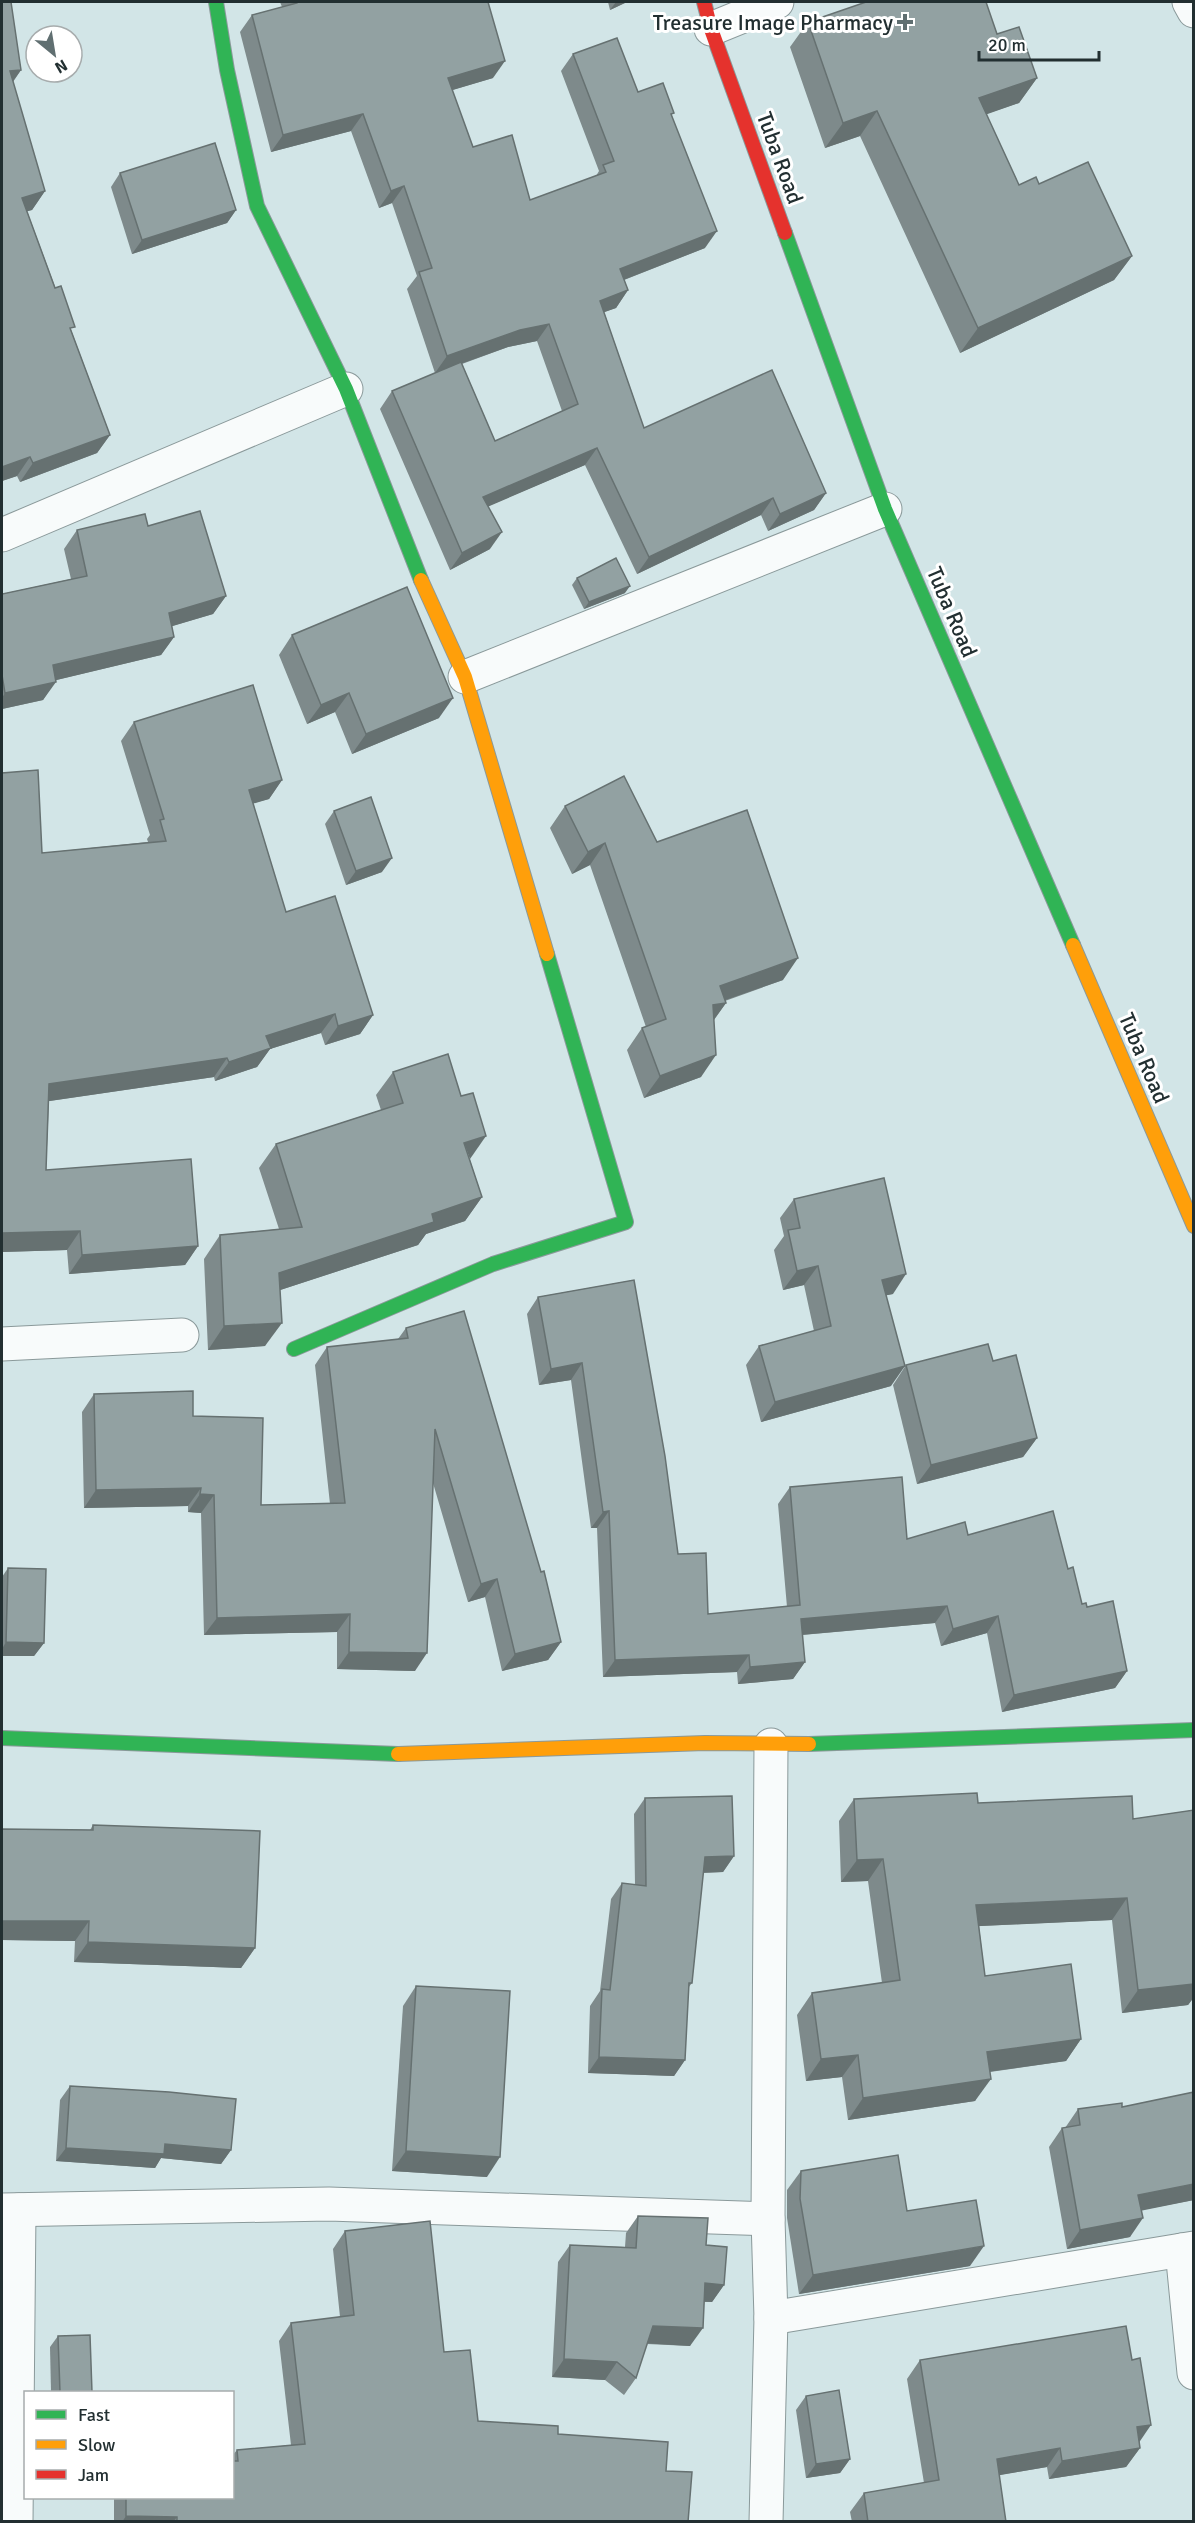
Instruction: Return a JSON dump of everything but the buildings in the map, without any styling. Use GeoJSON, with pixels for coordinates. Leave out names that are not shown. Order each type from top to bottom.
{"type":"FeatureCollection","features":[{"type":"Feature","properties":{"kind":"street"},"geometry":{"type":"LineString","coordinates":[[216,2],[227,70],[257,206],[346,389],[410,556],[465,676],[626,1222],[493,1264],[294,1348]]}},
{"type":"Feature","properties":{"kind":"street"},"geometry":{"type":"LineString","coordinates":[[707,15],[777,2]]}},
{"type":"Feature","properties":{"kind":"street"},"geometry":{"type":"LineString","coordinates":[[1189,2],[1194,11]]}},
{"type":"Feature","properties":{"kind":"street","name":"Tuba Road"},"geometry":{"type":"LineString","coordinates":[[707,15],[885,509],[1194,1226]]}},
{"type":"Feature","properties":{"kind":"street"},"geometry":{"type":"LineString","coordinates":[[2,535],[346,389]]}},
{"type":"Feature","properties":{"kind":"street"},"geometry":{"type":"LineString","coordinates":[[465,676],[885,509]]}},
{"type":"Feature","properties":{"kind":"street"},"geometry":{"type":"LineString","coordinates":[[2,1344],[182,1335]]}},
{"type":"Feature","properties":{"kind":"street"},"geometry":{"type":"LineString","coordinates":[[2,1738],[406,1754],[705,1743],[771,1745],[1194,1730]]}},
{"type":"Feature","properties":{"kind":"street"},"geometry":{"type":"LineString","coordinates":[[766,2522],[771,2318],[768,2219],[771,1745]]}},
{"type":"Feature","properties":{"kind":"street"},"geometry":{"type":"LineString","coordinates":[[16,2522],[10,2210],[329,2204],[768,2219]]}},
{"type":"Feature","properties":{"kind":"street"},"geometry":{"type":"LineString","coordinates":[[771,2318],[1188,2249],[1194,2373]]}},
{"type":"Feature","properties":{"kind":"traffic: fast"},"geometry":{"type":"LineString","coordinates":[[216,2],[227,70],[257,206],[346,389],[421,580]]}},
{"type":"Feature","properties":{"kind":"traffic: fast"},"geometry":{"type":"LineString","coordinates":[[785,233],[885,509],[1073,945]]}},
{"type":"Feature","properties":{"kind":"traffic: fast"},"geometry":{"type":"LineString","coordinates":[[294,1349],[493,1264],[626,1222],[547,954]]}},
{"type":"Feature","properties":{"kind":"traffic: fast"},"geometry":{"type":"LineString","coordinates":[[809,1744],[1194,1730]]}},
{"type":"Feature","properties":{"kind":"traffic: fast"},"geometry":{"type":"LineString","coordinates":[[2,1738],[398,1754]]}},
{"type":"Feature","properties":{"kind":"traffic: slow"},"geometry":{"type":"LineString","coordinates":[[421,580],[465,677],[547,954]]}},
{"type":"Feature","properties":{"kind":"traffic: slow"},"geometry":{"type":"LineString","coordinates":[[1073,945],[1194,1226]]}},
{"type":"Feature","properties":{"kind":"traffic: slow"},"geometry":{"type":"LineString","coordinates":[[398,1754],[705,1743],[809,1744]]}},
{"type":"Feature","properties":{"kind":"traffic: jam"},"geometry":{"type":"LineString","coordinates":[[704,2],[711,29],[785,233]]}},
{"type":"Feature","properties":{"kind":"place","name":"Treasure Image Pharmacy"},"geometry":{"type":"Point","coordinates":[905,22]}}]}
